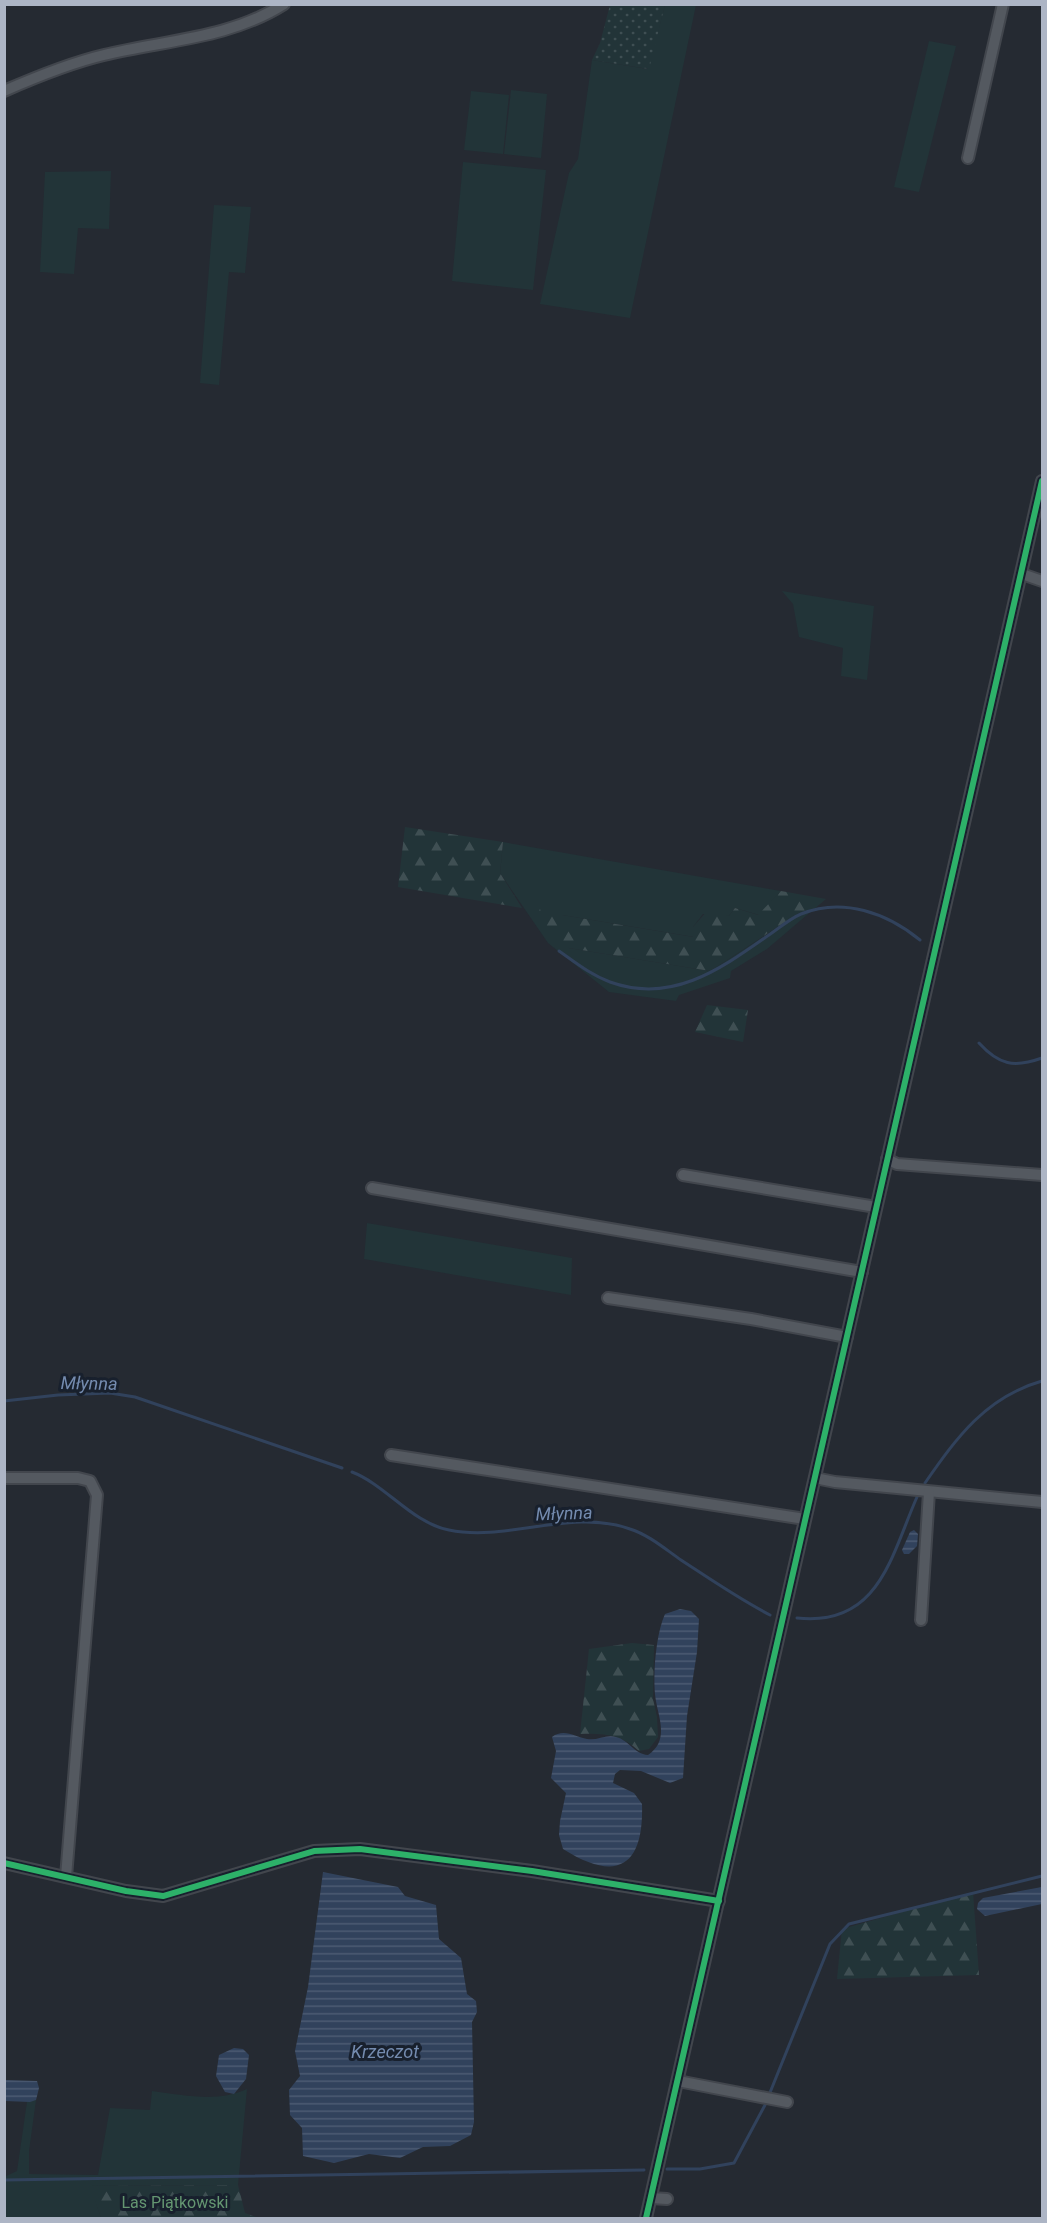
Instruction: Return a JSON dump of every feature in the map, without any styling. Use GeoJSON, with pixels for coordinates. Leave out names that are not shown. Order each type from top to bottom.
{"type":"FeatureCollection","features":[{"type":"Feature","properties":{"kind":"street"},"geometry":{"type":"LineString","coordinates":[[4,91],[102,55],[231,29],[253,21],[284,4]]}},
{"type":"Feature","properties":{"kind":"street"},"geometry":{"type":"LineString","coordinates":[[968,158],[1003,4]]}},
{"type":"Feature","properties":{"kind":"street"},"geometry":{"type":"LineString","coordinates":[[646,2218],[1042,481]]}},
{"type":"Feature","properties":{"kind":"street"},"geometry":{"type":"LineString","coordinates":[[1022,574],[1042,581]]}},
{"type":"Feature","properties":{"kind":"street"},"geometry":{"type":"LineString","coordinates":[[887,1159],[897,1164],[1042,1176]]}},
{"type":"Feature","properties":{"kind":"street"},"geometry":{"type":"LineString","coordinates":[[683,1175],[876,1207]]}},
{"type":"Feature","properties":{"kind":"street"},"geometry":{"type":"LineString","coordinates":[[372,1188],[862,1272]]}},
{"type":"Feature","properties":{"kind":"street"},"geometry":{"type":"LineString","coordinates":[[608,1298],[751,1319],[846,1337]]}},
{"type":"Feature","properties":{"kind":"street"},"geometry":{"type":"LineString","coordinates":[[391,1455],[806,1519]]}},
{"type":"Feature","properties":{"kind":"street"},"geometry":{"type":"LineString","coordinates":[[4,1479],[78,1478],[90,1481],[97,1495],[66,1877]]}},
{"type":"Feature","properties":{"kind":"street"},"geometry":{"type":"LineString","coordinates":[[815,1478],[928,1492],[1042,1502]]}},
{"type":"Feature","properties":{"kind":"street"},"geometry":{"type":"LineString","coordinates":[[921,1620],[928,1492]]}},
{"type":"Feature","properties":{"kind":"street"},"geometry":{"type":"LineString","coordinates":[[4,1863],[163,1896],[314,1851],[360,1849],[532,1871],[719,1901]]}},
{"type":"Feature","properties":{"kind":"street"},"geometry":{"type":"LineString","coordinates":[[678,2081],[788,2102]]}},
{"type":"Feature","properties":{"kind":"street"},"geometry":{"type":"LineString","coordinates":[[651,2198],[666,2199]]}},
{"type":"Feature","properties":{"kind":"green space"},"geometry":{"type":"Polygon","coordinates":[[[610,5],[665,5],[649,69],[592,60],[600,43],[610,5]]]}},
{"type":"Feature","properties":{"kind":"green space"},"geometry":{"type":"Polygon","coordinates":[[[665,5],[696,5],[630,318],[540,304],[569,173],[578,159],[592,60],[648,69],[665,5]]]}},
{"type":"Feature","properties":{"kind":"green space"},"geometry":{"type":"Polygon","coordinates":[[[929,41],[956,46],[919,192],[894,187],[929,41]]]}},
{"type":"Feature","properties":{"kind":"green space"},"geometry":{"type":"Polygon","coordinates":[[[511,90],[547,94],[541,158],[504,154],[511,90]]]}},
{"type":"Feature","properties":{"kind":"green space"},"geometry":{"type":"Polygon","coordinates":[[[471,91],[509,95],[503,154],[464,150],[471,91]]]}},
{"type":"Feature","properties":{"kind":"green space"},"geometry":{"type":"Polygon","coordinates":[[[463,162],[546,170],[533,290],[452,281],[463,162]]]}},
{"type":"Feature","properties":{"kind":"green space"},"geometry":{"type":"Polygon","coordinates":[[[111,171],[109,229],[78,228],[74,274],[40,272],[45,172],[111,171]]]}},
{"type":"Feature","properties":{"kind":"green space"},"geometry":{"type":"Polygon","coordinates":[[[214,205],[251,207],[245,273],[229,272],[219,385],[200,383],[214,205]]]}},
{"type":"Feature","properties":{"kind":"green space"},"geometry":{"type":"Polygon","coordinates":[[[782,591],[874,606],[867,680],[841,676],[843,648],[799,637],[793,604],[782,591]]]}},
{"type":"Feature","properties":{"kind":"green space"},"geometry":{"type":"Polygon","coordinates":[[[405,827],[503,842],[500,873],[522,908],[398,887],[405,827]]]}},
{"type":"Feature","properties":{"kind":"green space"},"geometry":{"type":"Polygon","coordinates":[[[503,842],[781,891],[759,915],[735,908],[729,916],[703,914],[693,927],[694,937],[562,915],[569,948],[710,971],[800,913],[814,909],[767,949],[731,971],[730,978],[679,995],[676,1001],[609,992],[548,943],[500,873],[503,842]]]}},
{"type":"Feature","properties":{"kind":"green space"},"geometry":{"type":"Polygon","coordinates":[[[781,891],[826,899],[814,909],[799,913],[710,971],[569,948],[553,935],[536,916],[540,909],[552,905],[562,915],[693,937],[693,927],[708,910],[729,916],[735,908],[758,915],[781,891]]]}},
{"type":"Feature","properties":{"kind":"green space"},"geometry":{"type":"Polygon","coordinates":[[[707,1005],[748,1010],[743,1042],[695,1032],[707,1005]]]}},
{"type":"Feature","properties":{"kind":"green space"},"geometry":{"type":"Polygon","coordinates":[[[367,1223],[572,1258],[571,1295],[364,1259],[367,1223]]]}},
{"type":"Feature","properties":{"kind":"green space"},"geometry":{"type":"Polygon","coordinates":[[[632,1643],[654,1645],[653,1699],[658,1737],[649,1749],[639,1751],[618,1738],[580,1734],[589,1649],[632,1643]]]}},
{"type":"Feature","properties":{"kind":"green space"},"geometry":{"type":"Polygon","coordinates":[[[973,1892],[979,1975],[837,1979],[842,1929],[973,1892]]]}},
{"type":"Feature","properties":{"kind":"green space"},"geometry":{"type":"Polygon","coordinates":[[[247,2089],[238,2185],[91,2186],[101,2218],[5,2218],[4,2177],[17,2171],[27,2102],[36,2100],[29,2151],[29,2174],[98,2175],[110,2108],[150,2110],[152,2091],[212,2097],[247,2089]]]}},
{"type":"Feature","properties":{"kind":"green space","name":"Las Piątkowski"},"geometry":{"type":"Polygon","coordinates":[[[238,2185],[245,2213],[259,2218],[101,2218],[90,2186],[238,2185]]]}},
{"type":"Feature","properties":{"kind":"water"},"geometry":{"type":"Polygon","coordinates":[[[914,1530],[918,1534],[917,1546],[909,1554],[904,1554],[902,1550],[910,1532],[914,1530]]]}},
{"type":"Feature","properties":{"kind":"water"},"geometry":{"type":"Polygon","coordinates":[[[680,1609],[691,1611],[699,1619],[697,1652],[687,1716],[683,1778],[670,1783],[641,1771],[620,1770],[615,1774],[613,1783],[634,1793],[642,1804],[638,1842],[632,1855],[624,1863],[612,1866],[598,1865],[563,1849],[559,1835],[566,1793],[551,1778],[556,1751],[552,1737],[561,1733],[591,1739],[612,1736],[625,1741],[643,1754],[648,1755],[655,1749],[661,1734],[654,1685],[657,1642],[665,1614],[680,1609]]]}},
{"type":"Feature","properties":{"kind":"water","name":"Krzeczot"},"geometry":{"type":"Polygon","coordinates":[[[323,1872],[398,1887],[405,1896],[436,1905],[439,1939],[461,1958],[467,1994],[476,2001],[477,2012],[472,2022],[474,2122],[471,2135],[450,2146],[423,2147],[400,2158],[369,2154],[334,2163],[303,2156],[302,2128],[290,2115],[289,2090],[300,2076],[295,2051],[308,1987],[323,1872]]]}},
{"type":"Feature","properties":{"kind":"water"},"geometry":{"type":"Polygon","coordinates":[[[1042,1887],[1042,1904],[985,1916],[977,1909],[978,1903],[983,1898],[1042,1887]]]}},
{"type":"Feature","properties":{"kind":"water"},"geometry":{"type":"Polygon","coordinates":[[[234,2048],[243,2049],[249,2055],[246,2079],[234,2094],[225,2092],[216,2076],[219,2055],[234,2048]]]}},
{"type":"Feature","properties":{"kind":"water"},"geometry":{"type":"Polygon","coordinates":[[[5,2080],[37,2081],[39,2088],[36,2100],[30,2102],[5,2101],[5,2080]]]}},
{"type":"Feature","properties":{"kind":"waterway"},"geometry":{"type":"LineString","coordinates":[[559,951],[590,972],[610,982],[632,988],[654,989],[674,986],[712,972],[792,919],[817,909],[848,908],[879,915],[920,940]]}},
{"type":"Feature","properties":{"kind":"waterway"},"geometry":{"type":"LineString","coordinates":[[979,1043],[993,1056],[1008,1062],[1023,1063],[1042,1058]]}},
{"type":"Feature","properties":{"kind":"waterway","name":"Młynna"},"geometry":{"type":"LineString","coordinates":[[925,1483],[974,1421],[1005,1397],[1042,1381]]}},
{"type":"Feature","properties":{"kind":"waterway","name":"Młynna"},"geometry":{"type":"LineString","coordinates":[[4,1401],[58,1395],[110,1393],[135,1397],[342,1468]]}},
{"type":"Feature","properties":{"kind":"waterway","name":"Młynna"},"geometry":{"type":"LineString","coordinates":[[352,1472],[376,1486],[423,1520],[449,1530],[471,1533],[494,1532],[586,1522],[630,1529],[650,1539],[725,1589],[770,1615]]}},
{"type":"Feature","properties":{"kind":"waterway","name":"Młynna"},"geometry":{"type":"LineString","coordinates":[[797,1618],[825,1618],[847,1611],[864,1599],[878,1583],[889,1564],[917,1497]]}},
{"type":"Feature","properties":{"kind":"waterway"},"geometry":{"type":"LineString","coordinates":[[769,2095],[830,1944],[849,1924],[1042,1876]]}},
{"type":"Feature","properties":{"kind":"waterway"},"geometry":{"type":"LineString","coordinates":[[667,2169],[700,2169],[734,2163],[765,2105]]}},
{"type":"Feature","properties":{"kind":"waterway"},"geometry":{"type":"LineString","coordinates":[[4,2180],[644,2170]]}},
{"type":"Feature","properties":{"kind":"cycle path"},"geometry":{"type":"LineString","coordinates":[[646,2218],[1042,481]]}},
{"type":"Feature","properties":{"kind":"cycle path"},"geometry":{"type":"LineString","coordinates":[[4,1863],[126,1891],[163,1896],[314,1851],[360,1849],[532,1871],[719,1901]]}}]}
